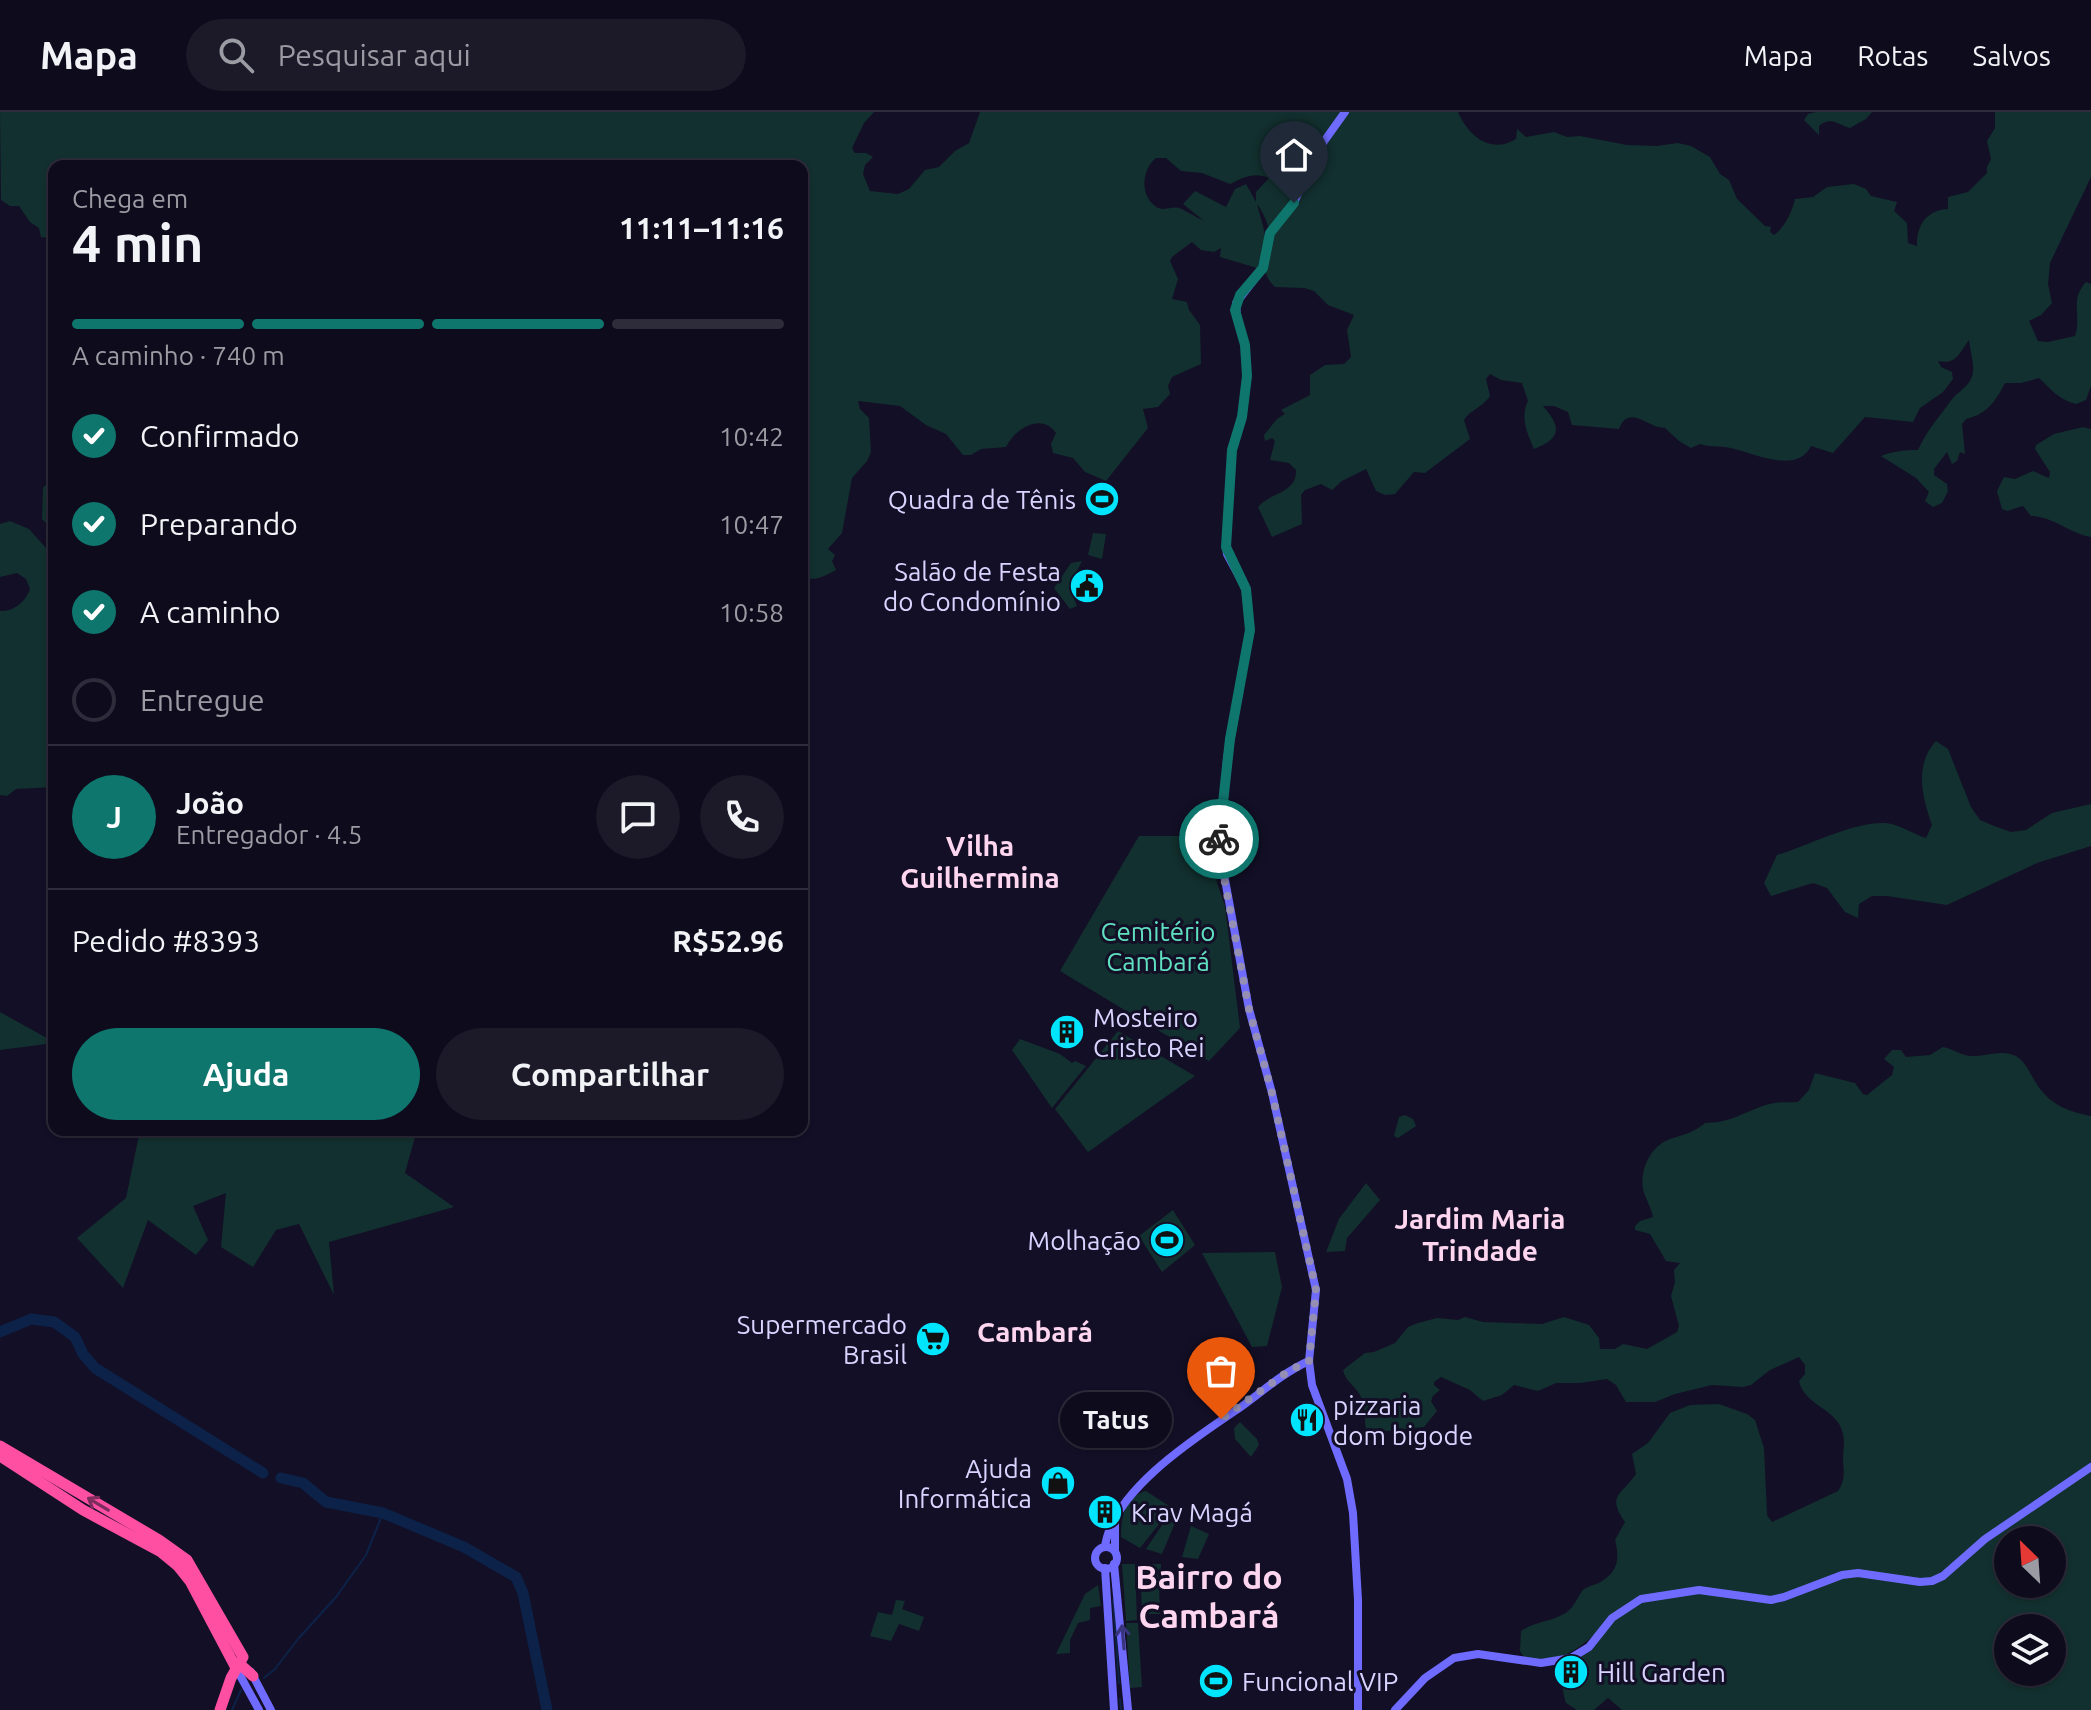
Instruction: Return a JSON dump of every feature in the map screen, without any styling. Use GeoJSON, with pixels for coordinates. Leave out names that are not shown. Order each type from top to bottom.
{"type":"FeatureCollection","features":[{"type":"Feature","properties":{"kind":"highway"},"geometry":{"type":"LineString","coordinates":[[0,1446],[159,1540],[187,1560],[240,1663]]}},
{"type":"Feature","properties":{"kind":"highway"},"geometry":{"type":"LineString","coordinates":[[0,1456],[83,1510],[161,1552],[178,1566],[248,1678]]}},
{"type":"Feature","properties":{"kind":"highway"},"geometry":{"type":"LineString","coordinates":[[220,1710],[240,1663]]}},
{"type":"Feature","properties":{"kind":"street"},"geometry":{"type":"LineString","coordinates":[[1345,112],[1315,154],[1294,203],[1270,233],[1263,268],[1240,295],[1235,310],[1245,345],[1247,376],[1242,417],[1232,450],[1226,547],[1246,589],[1250,630],[1227,759],[1219,844],[1249,1009],[1316,1290],[1309,1361],[1312,1385],[1347,1479],[1353,1513],[1358,1600],[1358,1710]]}},
{"type":"Feature","properties":{"kind":"street"},"geometry":{"type":"LineString","coordinates":[[1105,1547],[1108,1533],[1140,1486],[1182,1446],[1289,1371],[1309,1361]]}},
{"type":"Feature","properties":{"kind":"street"},"geometry":{"type":"LineString","coordinates":[[1395,1710],[1425,1678],[1454,1658],[1478,1654],[1551,1663],[1571,1658],[1589,1647],[1620,1611],[1641,1599],[1699,1590],[1771,1600],[1842,1575],[1858,1573],[1932,1581],[1943,1576],[1985,1539],[2091,1467]]}},
{"type":"Feature","properties":{"kind":"street"},"geometry":{"type":"LineString","coordinates":[[1115,1523],[1114,1564],[1128,1710]]}},
{"type":"Feature","properties":{"kind":"street"},"geometry":{"type":"LineString","coordinates":[[1105,1568],[1097,1563],[1095,1556],[1098,1550],[1105,1547],[1115,1551]]}},
{"type":"Feature","properties":{"kind":"street"},"geometry":{"type":"LineString","coordinates":[[1105,1568],[1114,1564]]}},
{"type":"Feature","properties":{"kind":"street"},"geometry":{"type":"LineString","coordinates":[[1105,1568],[1114,1710]]}},
{"type":"Feature","properties":{"kind":"street"},"geometry":{"type":"LineString","coordinates":[[248,1678],[271,1710]]}},
{"type":"Feature","properties":{"kind":"street"},"geometry":{"type":"LineString","coordinates":[[248,1678],[257,1707]]}},
{"type":"Feature","properties":{"kind":"green space"},"geometry":{"type":"Polygon","coordinates":[[[0,112],[874,112],[864,123],[852,148],[855,153],[873,157],[865,165],[863,174],[870,191],[898,194],[909,189],[925,170],[939,167],[955,151],[969,143],[980,112],[1458,112],[1474,135],[1489,144],[1497,145],[1516,139],[1517,129],[1526,137],[1554,132],[1567,137],[1580,136],[1627,145],[1678,143],[1691,146],[1710,157],[1720,174],[1729,180],[1737,199],[1765,226],[1771,227],[1770,232],[1774,235],[1788,219],[1795,199],[1813,197],[1827,187],[1854,184],[1866,189],[1871,196],[1897,202],[1894,211],[1907,223],[1908,243],[1917,246],[1920,227],[1928,216],[1948,209],[1948,197],[1968,192],[1987,173],[1991,159],[1987,141],[1995,128],[1995,112],[2091,112],[2091,177],[2050,263],[2048,284],[2052,303],[2041,315],[2029,321],[2038,341],[2075,336],[2078,295],[2086,282],[2091,284],[2091,386],[2086,400],[2076,404],[2060,397],[2039,378],[2005,383],[1990,406],[1962,424],[1965,454],[1960,452],[1957,461],[1952,464],[1947,452],[1934,469],[1934,475],[1947,484],[1948,491],[1942,503],[1933,507],[1925,501],[1929,492],[1916,478],[1881,456],[1918,450],[1937,419],[1972,377],[1969,340],[1954,360],[1938,361],[1941,367],[1952,372],[1953,379],[1943,392],[1920,408],[1913,422],[1865,417],[1833,453],[1811,446],[1795,460],[1784,461],[1725,447],[1700,444],[1691,448],[1665,428],[1633,417],[1623,421],[1619,429],[1572,425],[1568,412],[1554,406],[1543,406],[1556,426],[1556,432],[1549,441],[1534,449],[1525,425],[1528,401],[1522,383],[1501,380],[1490,374],[1486,379],[1490,396],[1464,420],[1470,439],[1425,473],[1414,472],[1395,494],[1385,495],[1376,491],[1366,469],[1342,481],[1332,490],[1321,484],[1305,490],[1301,495],[1302,524],[1272,537],[1258,507],[1288,488],[1296,470],[1289,463],[1270,460],[1275,441],[1272,438],[1265,441],[1264,435],[1285,414],[1281,410],[1310,395],[1310,375],[1325,365],[1344,364],[1351,357],[1347,330],[1354,315],[1328,305],[1314,291],[1275,287],[1265,268],[1269,229],[1257,204],[1265,244],[1257,268],[1220,257],[1221,248],[1214,252],[1201,250],[1192,242],[1172,257],[1170,261],[1178,279],[1172,299],[1187,302],[1200,325],[1201,364],[1172,377],[1168,386],[1170,394],[1158,407],[1143,409],[1148,428],[1106,481],[1085,472],[1073,458],[1053,453],[1051,444],[1056,433],[1043,424],[1036,423],[1022,429],[1006,447],[981,449],[971,455],[963,455],[946,434],[926,425],[900,406],[858,401],[860,409],[869,418],[871,452],[852,478],[842,533],[828,549],[835,555],[832,561],[836,570],[811,579],[808,578],[808,160],[48,160],[48,238],[41,237],[39,228],[30,222],[19,206],[10,206],[1,200],[0,112]],[[1156,158],[1148,168],[1144,181],[1146,194],[1160,209],[1179,208],[1203,220],[1183,204],[1195,191],[1226,207],[1235,189],[1246,184],[1256,202],[1256,192],[1269,178],[1254,175],[1230,184],[1202,173],[1181,171],[1166,158],[1156,158]]]}},
{"type":"Feature","properties":{"kind":"green space"},"geometry":{"type":"Polygon","coordinates":[[[1872,112],[1850,128],[1834,122],[1823,123],[1819,126],[1819,135],[1804,120],[1808,114],[1872,112]]]}},
{"type":"Feature","properties":{"kind":"green space"},"geometry":{"type":"Polygon","coordinates":[[[2083,427],[2091,429],[2091,537],[2031,516],[2023,506],[2007,511],[2002,509],[1997,491],[2004,477],[2015,479],[2033,471],[2049,478],[2050,472],[2035,449],[2036,445],[2054,434],[2083,427]]]}},
{"type":"Feature","properties":{"kind":"green space"},"geometry":{"type":"Polygon","coordinates":[[[48,482],[48,525],[42,519],[43,488],[48,482]]]}},
{"type":"Feature","properties":{"kind":"green space","name":"Quadra de Tênis"},"geometry":{"type":"Polygon","coordinates":[[[1100,485],[1113,490],[1106,512],[1091,508],[1100,485]]]}},
{"type":"Feature","properties":{"kind":"green space"},"geometry":{"type":"Polygon","coordinates":[[[10,521],[29,529],[48,549],[48,787],[16,789],[7,796],[0,795],[0,611],[19,605],[30,589],[26,579],[17,573],[0,577],[0,524],[10,521]]]}},
{"type":"Feature","properties":{"kind":"green space"},"geometry":{"type":"Polygon","coordinates":[[[1093,533],[1106,534],[1102,559],[1088,555],[1093,533]]]}},
{"type":"Feature","properties":{"kind":"green space"},"geometry":{"type":"Polygon","coordinates":[[[1082,561],[1069,587],[1077,606],[1070,609],[1054,588],[1071,563],[1082,561]]]}},
{"type":"Feature","properties":{"kind":"green space"},"geometry":{"type":"Polygon","coordinates":[[[1936,741],[1948,749],[1971,807],[1980,820],[2011,832],[2026,830],[2052,813],[2091,804],[2091,846],[2037,863],[1947,905],[1872,896],[1859,904],[1858,918],[1845,912],[1827,888],[1813,883],[1771,896],[1764,883],[1777,855],[1873,823],[1896,825],[1926,838],[1932,825],[1925,803],[1922,771],[1929,750],[1936,741]]]}},
{"type":"Feature","properties":{"kind":"green space","name":"Cemitério Cambará"},"geometry":{"type":"Polygon","coordinates":[[[1139,836],[1211,836],[1217,883],[1225,906],[1240,1028],[1209,1061],[1060,971],[1139,836]]]}},
{"type":"Feature","properties":{"kind":"green space"},"geometry":{"type":"Polygon","coordinates":[[[0,1012],[48,1039],[48,1044],[0,1050],[0,1012]]]}},
{"type":"Feature","properties":{"kind":"green space"},"geometry":{"type":"Polygon","coordinates":[[[1118,1031],[1195,1076],[1088,1152],[1055,1109],[1118,1031]]]}},
{"type":"Feature","properties":{"kind":"green space"},"geometry":{"type":"Polygon","coordinates":[[[1020,1039],[1060,1054],[1072,1063],[1075,1061],[1086,1066],[1052,1108],[1012,1050],[1020,1039]]]}},
{"type":"Feature","properties":{"kind":"green space"},"geometry":{"type":"Polygon","coordinates":[[[1943,1047],[1969,1056],[2011,1054],[2023,1063],[2043,1093],[2055,1103],[2091,1116],[2091,1710],[1622,1710],[1608,1698],[1594,1710],[1577,1710],[1566,1703],[1563,1679],[1565,1671],[1594,1635],[1563,1656],[1536,1660],[1525,1659],[1520,1651],[1521,1631],[1566,1613],[1583,1590],[1599,1583],[1614,1570],[1617,1559],[1615,1540],[1625,1522],[1616,1500],[1636,1474],[1632,1454],[1648,1443],[1670,1413],[1690,1405],[1719,1404],[1755,1420],[1764,1448],[1767,1515],[1772,1522],[1838,1491],[1844,1476],[1843,1434],[1835,1418],[1802,1390],[1799,1381],[1805,1374],[1805,1365],[1799,1357],[1770,1370],[1751,1385],[1712,1385],[1655,1402],[1626,1402],[1616,1385],[1607,1379],[1556,1383],[1538,1391],[1514,1385],[1502,1395],[1483,1401],[1470,1390],[1441,1377],[1434,1382],[1440,1390],[1431,1401],[1437,1411],[1424,1427],[1378,1432],[1366,1430],[1363,1401],[1343,1370],[1365,1353],[1395,1343],[1408,1327],[1437,1318],[1458,1320],[1465,1317],[1483,1322],[1542,1324],[1564,1317],[1589,1325],[1599,1338],[1600,1349],[1615,1349],[1623,1344],[1647,1349],[1677,1332],[1679,1326],[1671,1296],[1674,1270],[1680,1263],[1666,1261],[1650,1234],[1635,1230],[1640,1221],[1653,1217],[1644,1193],[1643,1177],[1647,1161],[1657,1147],[1705,1123],[1729,1119],[1770,1104],[1798,1102],[1809,1090],[1815,1073],[1855,1083],[1867,1095],[1892,1075],[1894,1067],[1884,1059],[1892,1050],[1901,1050],[1906,1057],[1930,1055],[1943,1047]]]}},
{"type":"Feature","properties":{"kind":"green space"},"geometry":{"type":"Polygon","coordinates":[[[1405,1115],[1413,1119],[1416,1126],[1398,1138],[1394,1136],[1399,1117],[1405,1115]]]}},
{"type":"Feature","properties":{"kind":"green space"},"geometry":{"type":"Polygon","coordinates":[[[139,1136],[415,1136],[405,1173],[454,1207],[329,1242],[334,1295],[299,1224],[276,1230],[253,1267],[221,1247],[226,1193],[193,1206],[208,1240],[196,1255],[148,1220],[123,1288],[77,1238],[126,1198],[139,1136]]]}},
{"type":"Feature","properties":{"kind":"green space"},"geometry":{"type":"Polygon","coordinates":[[[1366,1183],[1380,1200],[1347,1238],[1345,1251],[1326,1252],[1339,1219],[1366,1183]]]}},
{"type":"Feature","properties":{"kind":"green space","name":"Molhação"},"geometry":{"type":"Polygon","coordinates":[[[1173,1210],[1195,1245],[1162,1272],[1139,1236],[1173,1210]]]}},
{"type":"Feature","properties":{"kind":"green space"},"geometry":{"type":"Polygon","coordinates":[[[1275,1252],[1282,1287],[1267,1346],[1252,1347],[1202,1253],[1275,1252]]]}},
{"type":"Feature","properties":{"kind":"green space"},"geometry":{"type":"Polygon","coordinates":[[[1240,1422],[1259,1445],[1251,1457],[1235,1439],[1234,1428],[1240,1422]]]}},
{"type":"Feature","properties":{"kind":"green space"},"geometry":{"type":"Polygon","coordinates":[[[1146,1491],[1172,1508],[1140,1548],[1121,1537],[1122,1523],[1128,1503],[1146,1491]]]}},
{"type":"Feature","properties":{"kind":"green space"},"geometry":{"type":"Polygon","coordinates":[[[1166,1519],[1175,1523],[1162,1554],[1146,1549],[1166,1519]]]}},
{"type":"Feature","properties":{"kind":"green space"},"geometry":{"type":"Polygon","coordinates":[[[1191,1526],[1209,1534],[1198,1559],[1182,1557],[1191,1526]]]}},
{"type":"Feature","properties":{"kind":"green space"},"geometry":{"type":"Polygon","coordinates":[[[1122,1564],[1135,1564],[1137,1620],[1126,1621],[1122,1564]]]}},
{"type":"Feature","properties":{"kind":"green space"},"geometry":{"type":"Polygon","coordinates":[[[1141,1564],[1161,1564],[1161,1584],[1141,1585],[1141,1564]]]}},
{"type":"Feature","properties":{"kind":"green space"},"geometry":{"type":"Polygon","coordinates":[[[1098,1585],[1101,1606],[1090,1608],[1090,1620],[1078,1623],[1070,1640],[1070,1653],[1056,1654],[1085,1594],[1098,1585]]]}},
{"type":"Feature","properties":{"kind":"green space"},"geometry":{"type":"Polygon","coordinates":[[[1159,1585],[1160,1614],[1142,1614],[1141,1586],[1159,1585]]]}},
{"type":"Feature","properties":{"kind":"green space"},"geometry":{"type":"Polygon","coordinates":[[[896,1600],[905,1601],[902,1609],[924,1617],[919,1631],[899,1624],[891,1641],[870,1636],[878,1612],[892,1615],[896,1600]]]}},
{"type":"Feature","properties":{"kind":"green space"},"geometry":{"type":"Polygon","coordinates":[[[1126,1623],[1138,1623],[1142,1687],[1130,1688],[1126,1623]]]}},
{"type":"Feature","properties":{"kind":"waterway"},"geometry":{"type":"LineString","coordinates":[[0,1332],[31,1319],[54,1322],[75,1337],[83,1354],[95,1368],[263,1473]]}},
{"type":"Feature","properties":{"kind":"waterway"},"geometry":{"type":"LineString","coordinates":[[281,1478],[303,1483],[326,1502],[383,1513],[464,1547],[516,1577],[523,1593],[547,1710]]}},
{"type":"Feature","properties":{"kind":"waterway"},"geometry":{"type":"LineString","coordinates":[[264,1678],[336,1597],[366,1555],[383,1513]]}},
{"type":"Feature","properties":{"kind":"waterway"},"geometry":{"type":"LineString","coordinates":[[1113,1600],[1119,1683]]}},
{"type":"Feature","properties":{"kind":"waterway"},"geometry":{"type":"LineString","coordinates":[[232,1710],[241,1690]]}},
{"type":"Feature","properties":{"kind":"waterway"},"geometry":{"type":"LineString","coordinates":[[1120,1699],[1121,1710]]}},
{"type":"Feature","properties":{"kind":"way so far"},"geometry":{"type":"LineString","coordinates":[[1219,839],[1249,1009],[1272,1093],[1316,1290],[1309,1361],[1289,1371],[1221,1419]]}},
{"type":"Feature","properties":{"kind":"place","name":"Quadra de Tênis"},"geometry":{"type":"Point","coordinates":[1102,499]}},
{"type":"Feature","properties":{"kind":"place","name":"Salão de Festa do Condomínio"},"geometry":{"type":"Point","coordinates":[1087,586]}},
{"type":"Feature","properties":{"kind":"place","name":"Mosteiro Cristo Rei"},"geometry":{"type":"Point","coordinates":[1067,1032]}},
{"type":"Feature","properties":{"kind":"place","name":"Molhação"},"geometry":{"type":"Point","coordinates":[1167,1240]}},
{"type":"Feature","properties":{"kind":"place","name":"Supermercado Brasil"},"geometry":{"type":"Point","coordinates":[933,1339]}},
{"type":"Feature","properties":{"kind":"place","name":"Tatus"},"geometry":{"type":"Point","coordinates":[1221,1419]}},
{"type":"Feature","properties":{"kind":"place","name":"pizzaria dom bigode"},"geometry":{"type":"Point","coordinates":[1307,1420]}},
{"type":"Feature","properties":{"kind":"place","name":"Ajuda Informática"},"geometry":{"type":"Point","coordinates":[1058,1483]}},
{"type":"Feature","properties":{"kind":"place","name":"Krav Magá"},"geometry":{"type":"Point","coordinates":[1105,1512]}},
{"type":"Feature","properties":{"kind":"place","name":"Hill Garden"},"geometry":{"type":"Point","coordinates":[1571,1672]}},
{"type":"Feature","properties":{"kind":"place","name":"Funcional VIP"},"geometry":{"type":"Point","coordinates":[1216,1681]}},
{"type":"Feature","properties":{"kind":"district","name":"Vilha Guilhermina"},"geometry":{"type":"Point","coordinates":[980,861]}},
{"type":"Feature","properties":{"kind":"district","name":"Jardim Maria Trindade"},"geometry":{"type":"Point","coordinates":[1480,1234]}},
{"type":"Feature","properties":{"kind":"district","name":"Cambará"},"geometry":{"type":"Point","coordinates":[1035,1331]}},
{"type":"Feature","properties":{"kind":"district","name":"Bairro do Cambará"},"geometry":{"type":"Point","coordinates":[1209,1596]}},
{"type":"Feature","properties":{"kind":"route"},"geometry":{"type":"LineString","coordinates":[[1219,839],[1227,759],[1250,630],[1246,589],[1226,547],[1232,450],[1242,417],[1247,376],[1245,345],[1235,310],[1240,295],[1263,268],[1270,233],[1294,203]]}}]}
